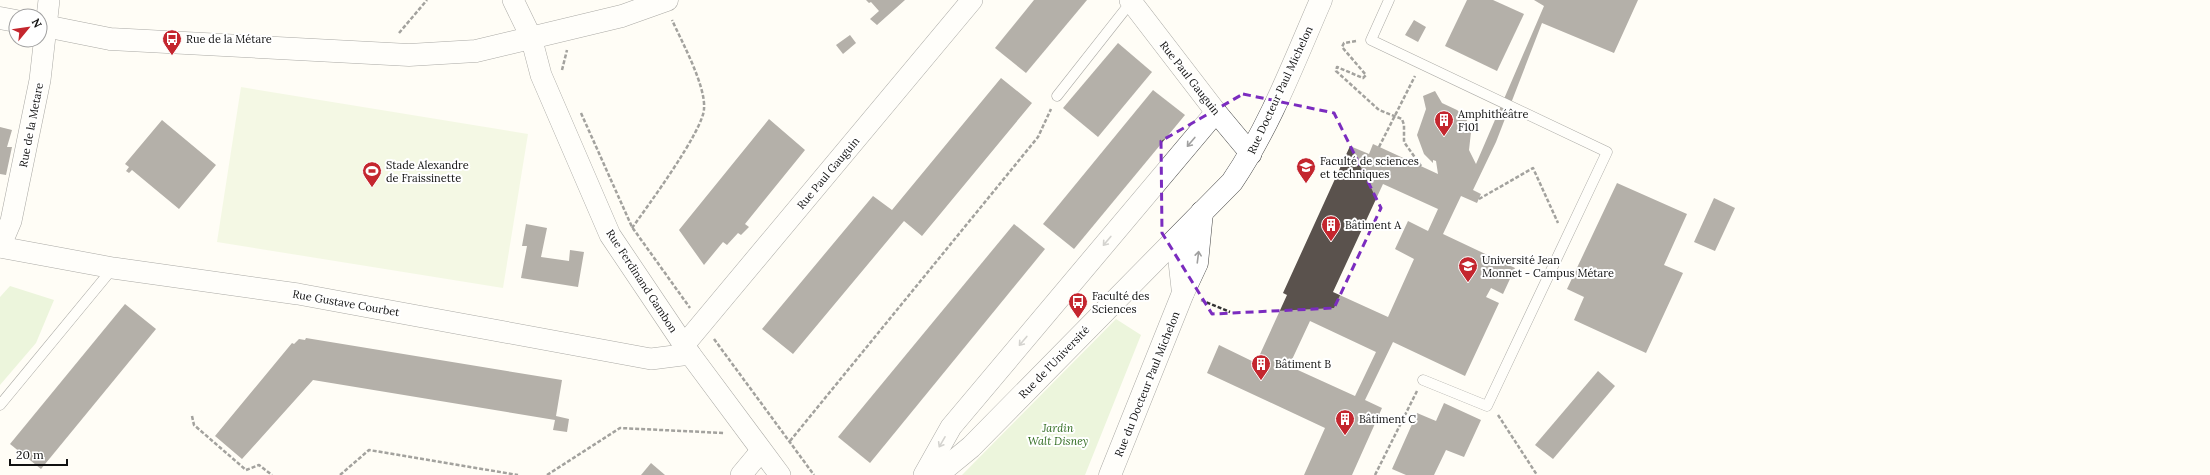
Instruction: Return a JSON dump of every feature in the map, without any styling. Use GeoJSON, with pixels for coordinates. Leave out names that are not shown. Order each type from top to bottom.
{"type":"FeatureCollection","features":[{"type":"Feature","properties":{"kind":"street","name":"Rue Ferdinand Gambon"},"geometry":{"type":"LineString","coordinates":[[513,0],[531,37],[541,74],[610,235],[687,350],[780,475]]}},
{"type":"Feature","properties":{"kind":"street"},"geometry":{"type":"LineString","coordinates":[[48,27],[110,39],[409,55],[476,51],[622,16],[667,0]]}},
{"type":"Feature","properties":{"kind":"street","name":"Rue Paul Gauguin"},"geometry":{"type":"LineString","coordinates":[[687,350],[703,325],[972,0]]}},
{"type":"Feature","properties":{"kind":"street","name":"Rue Docteur Paul Michelon"},"geometry":{"type":"LineString","coordinates":[[1202,212],[1232,182],[1251,154],[1267,122],[1320,0]]}},
{"type":"Feature","properties":{"kind":"street","name":"Rue Paul Gauguin"},"geometry":{"type":"LineString","coordinates":[[1131,1],[1216,112],[1251,154]]}},
{"type":"Feature","properties":{"kind":"street","name":"Rue de la Metare"},"geometry":{"type":"LineString","coordinates":[[0,247],[11,221],[40,80],[42,48]]}},
{"type":"Feature","properties":{"kind":"street"},"geometry":{"type":"LineString","coordinates":[[924,475],[951,427],[1216,112]]}},
{"type":"Feature","properties":{"kind":"street","name":"Rue de l'Université"},"geometry":{"type":"LineString","coordinates":[[937,475],[971,447],[1202,212]]}},
{"type":"Feature","properties":{"kind":"street","name":"Rue du Docteur Paul Michelon"},"geometry":{"type":"LineString","coordinates":[[1110,475],[1191,296],[1197,263],[1202,212]]}},
{"type":"Feature","properties":{"kind":"street","name":"Rue du Docteur Paul Michelon"},"geometry":{"type":"LineString","coordinates":[[1177,239],[1191,296]]}},
{"type":"Feature","properties":{"kind":"street","name":"Rue Gustave Courbet"},"geometry":{"type":"LineString","coordinates":[[0,247],[113,268],[298,294],[651,359],[687,350]]}},
{"type":"Feature","properties":{"kind":"street"},"geometry":{"type":"LineString","coordinates":[[742,475],[755,443]]}},
{"type":"Feature","properties":{"kind":"lane"},"geometry":{"type":"LineString","coordinates":[[1389,0],[1371,40],[1607,152],[1488,406],[1423,380]]}},
{"type":"Feature","properties":{"kind":"lane"},"geometry":{"type":"LineString","coordinates":[[1057,96],[1131,1]]}},
{"type":"Feature","properties":{"kind":"lane"},"geometry":{"type":"LineString","coordinates":[[0,405],[113,268]]}},
{"type":"Feature","properties":{"kind":"path"},"geometry":{"type":"LineString","coordinates":[[404,36],[397,36],[427,0]]}},
{"type":"Feature","properties":{"kind":"path"},"geometry":{"type":"LineString","coordinates":[[616,244],[632,227],[698,131],[704,109],[701,88],[677,32]]}},
{"type":"Feature","properties":{"kind":"path"},"geometry":{"type":"LineString","coordinates":[[1371,40],[1344,43],[1342,47],[1366,75],[1363,78],[1337,66],[1336,71],[1379,110],[1402,118],[1404,124],[1404,142],[1407,149],[1421,166]]}},
{"type":"Feature","properties":{"kind":"path"},"geometry":{"type":"LineString","coordinates":[[564,75],[561,68],[566,51],[572,48]]}},
{"type":"Feature","properties":{"kind":"path"},"geometry":{"type":"LineString","coordinates":[[1379,147],[1422,64]]}},
{"type":"Feature","properties":{"kind":"path"},"geometry":{"type":"LineString","coordinates":[[790,441],[1038,137],[1057,96]]}},
{"type":"Feature","properties":{"kind":"path"},"geometry":{"type":"LineString","coordinates":[[580,111],[632,227],[814,475]]}},
{"type":"Feature","properties":{"kind":"path"},"geometry":{"type":"LineString","coordinates":[[1479,199],[1533,168],[1565,240]]}},
{"type":"Feature","properties":{"kind":"path"},"geometry":{"type":"LineString","coordinates":[[1191,296],[1230,312]]}},
{"type":"Feature","properties":{"kind":"path"},"geometry":{"type":"LineString","coordinates":[[1375,475],[1423,380]]}},
{"type":"Feature","properties":{"kind":"path"},"geometry":{"type":"LineString","coordinates":[[1488,406],[1501,418],[1538,475]]}},
{"type":"Feature","properties":{"kind":"path"},"geometry":{"type":"LineString","coordinates":[[192,416],[194,425],[246,470],[260,465],[272,475]]}},
{"type":"Feature","properties":{"kind":"path"},"geometry":{"type":"LineString","coordinates":[[547,475],[620,428],[755,443]]}},
{"type":"Feature","properties":{"kind":"path"},"geometry":{"type":"LineString","coordinates":[[340,475],[369,450],[518,475]]}},
{"type":"Feature","properties":{"kind":"highlighted area"},"geometry":{"type":"Polygon","coordinates":[[[1243,94],[1334,113],[1381,208],[1334,308],[1212,314],[1162,233],[1161,141],[1243,94]]]}},
{"type":"Feature","properties":{"kind":"green space","name":"Stade Alexandre de Fraissinette"},"geometry":{"type":"Polygon","coordinates":[[[241,87],[528,134],[503,288],[217,242],[241,87]]]}},
{"type":"Feature","properties":{"kind":"green space"},"geometry":{"type":"Polygon","coordinates":[[[10,286],[54,300],[36,343],[0,385],[0,297],[10,286]]]}},
{"type":"Feature","properties":{"kind":"green space","name":"Jardin Walt Disney"},"geometry":{"type":"Polygon","coordinates":[[[1116,319],[1141,335],[1085,475],[962,475],[1116,319]]]}},
{"type":"Feature","properties":{"kind":"building"},"geometry":{"type":"Polygon","coordinates":[[[866,0],[905,0],[877,25],[870,19],[879,11],[871,2],[869,3],[866,0]]]}},
{"type":"Feature","properties":{"kind":"building"},"geometry":{"type":"Polygon","coordinates":[[[1034,0],[1087,0],[1026,73],[995,48],[1034,0]]]}},
{"type":"Feature","properties":{"kind":"building"},"geometry":{"type":"Polygon","coordinates":[[[1467,0],[1493,0],[1524,14],[1497,71],[1445,46],[1467,0]]]}},
{"type":"Feature","properties":{"kind":"building"},"geometry":{"type":"Polygon","coordinates":[[[1534,0],[1638,0],[1614,53],[1542,23],[1496,142],[1473,190],[1481,194],[1477,203],[1461,196],[1443,234],[1515,268],[1503,294],[1491,288],[1486,297],[1499,303],[1465,376],[1393,342],[1365,400],[1382,408],[1352,475],[1304,475],[1325,428],[1207,373],[1219,345],[1256,363],[1287,295],[1283,293],[1350,146],[1369,154],[1373,144],[1438,174],[1436,161],[1433,160],[1433,163],[1424,154],[1417,135],[1426,109],[1423,96],[1435,91],[1442,103],[1457,110],[1466,118],[1471,132],[1469,150],[1476,164],[1544,6],[1534,0]],[[1383,184],[1333,292],[1388,317],[1414,259],[1395,249],[1408,221],[1428,231],[1438,209],[1383,184]],[[1310,321],[1289,366],[1355,396],[1376,352],[1310,321]]]}},
{"type":"Feature","properties":{"kind":"building"},"geometry":{"type":"Polygon","coordinates":[[[1414,20],[1426,27],[1418,42],[1405,35],[1414,20]]]}},
{"type":"Feature","properties":{"kind":"building"},"geometry":{"type":"Polygon","coordinates":[[[850,35],[856,43],[843,54],[836,45],[850,35]]]}},
{"type":"Feature","properties":{"kind":"building"},"geometry":{"type":"Polygon","coordinates":[[[1118,43],[1152,72],[1098,137],[1063,108],[1118,43]]]}},
{"type":"Feature","properties":{"kind":"building"},"geometry":{"type":"Polygon","coordinates":[[[1001,78],[1032,103],[922,236],[904,221],[793,354],[762,329],[873,196],[892,210],[1001,78]]]}},
{"type":"Feature","properties":{"kind":"building"},"geometry":{"type":"Polygon","coordinates":[[[1153,90],[1185,115],[1074,249],[1043,224],[1153,90]]]}},
{"type":"Feature","properties":{"kind":"building"},"geometry":{"type":"Polygon","coordinates":[[[769,119],[805,150],[745,224],[749,227],[741,235],[738,233],[727,245],[723,242],[704,265],[679,230],[769,119]]]}},
{"type":"Feature","properties":{"kind":"building"},"geometry":{"type":"Polygon","coordinates":[[[162,120],[216,165],[179,209],[132,170],[129,173],[126,171],[129,167],[125,164],[162,120]]]}},
{"type":"Feature","properties":{"kind":"building"},"geometry":{"type":"Polygon","coordinates":[[[0,127],[12,130],[7,147],[12,147],[6,175],[0,174],[0,127]]]}},
{"type":"Feature","properties":{"kind":"building"},"geometry":{"type":"Polygon","coordinates":[[[1617,183],[1687,214],[1664,265],[1683,273],[1646,353],[1574,320],[1584,297],[1567,289],[1617,183]]]}},
{"type":"Feature","properties":{"kind":"building"},"geometry":{"type":"Polygon","coordinates":[[[1714,198],[1735,208],[1715,251],[1694,242],[1714,198]]]}},
{"type":"Feature","properties":{"kind":"building"},"geometry":{"type":"Polygon","coordinates":[[[526,224],[547,228],[541,257],[569,261],[570,250],[584,252],[578,287],[521,278],[527,246],[522,246],[526,224]]]}},
{"type":"Feature","properties":{"kind":"building"},"geometry":{"type":"Polygon","coordinates":[[[1014,224],[1045,249],[870,463],[838,437],[1014,224]]]}},
{"type":"Feature","properties":{"kind":"building"},"geometry":{"type":"Polygon","coordinates":[[[125,304],[156,329],[41,469],[10,444],[125,304]]]}},
{"type":"Feature","properties":{"kind":"building"},"geometry":{"type":"Polygon","coordinates":[[[306,338],[562,380],[556,416],[569,419],[567,432],[553,430],[555,420],[313,380],[242,459],[215,436],[292,343],[294,344],[299,339],[305,340],[306,338]]]}},
{"type":"Feature","properties":{"kind":"building"},"geometry":{"type":"Polygon","coordinates":[[[1598,371],[1615,386],[1553,459],[1535,445],[1598,371]]]}},
{"type":"Feature","properties":{"kind":"building"},"geometry":{"type":"Polygon","coordinates":[[[1444,403],[1481,420],[1464,457],[1446,450],[1434,475],[1406,475],[1392,469],[1417,413],[1436,421],[1444,403]]]}},
{"type":"Feature","properties":{"kind":"building"},"geometry":{"type":"Polygon","coordinates":[[[651,463],[665,475],[641,475],[651,463]]]}},
{"type":"Feature","properties":{"kind":"place","name":"Rue de la Métare"},"geometry":{"type":"Point","coordinates":[172,56]}},
{"type":"Feature","properties":{"kind":"place","name":"Amphithéâtre F101"},"geometry":{"type":"Point","coordinates":[1444,137]}},
{"type":"Feature","properties":{"kind":"place","name":"Faculté de sciences et techniques"},"geometry":{"type":"Point","coordinates":[1306,184]}},
{"type":"Feature","properties":{"kind":"place","name":"Stade Alexandre de Fraissinette"},"geometry":{"type":"Point","coordinates":[372,188]}},
{"type":"Feature","properties":{"kind":"place","name":"Bâtiment A"},"geometry":{"type":"Point","coordinates":[1331,242]}},
{"type":"Feature","properties":{"kind":"place","name":"Université Jean Monnet - Campus Métare"},"geometry":{"type":"Point","coordinates":[1468,283]}},
{"type":"Feature","properties":{"kind":"place","name":"Faculté des Sciences"},"geometry":{"type":"Point","coordinates":[1078,319]}},
{"type":"Feature","properties":{"kind":"place","name":"Bâtiment B"},"geometry":{"type":"Point","coordinates":[1261,381]}},
{"type":"Feature","properties":{"kind":"place","name":"Bâtiment C"},"geometry":{"type":"Point","coordinates":[1345,436]}}]}
